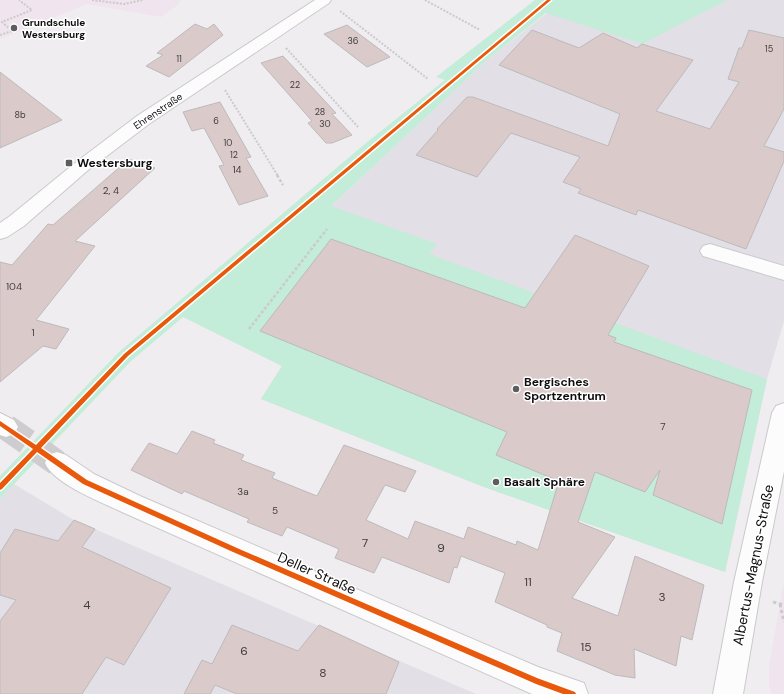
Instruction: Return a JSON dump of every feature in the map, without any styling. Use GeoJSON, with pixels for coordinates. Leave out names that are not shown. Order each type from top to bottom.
{"type":"FeatureCollection","features":[{"type":"Feature","properties":{"kind":"street","name":"Ehrenstraße"},"geometry":{"type":"LineString","coordinates":[[0,232],[142,120],[324,0]]}},
{"type":"Feature","properties":{"kind":"street"},"geometry":{"type":"LineString","coordinates":[[710,251],[784,273]]}},
{"type":"Feature","properties":{"kind":"street","name":"Albertus-Magnus-Straße"},"geometry":{"type":"LineString","coordinates":[[728,694],[748,582],[784,413]]}},
{"type":"Feature","properties":{"kind":"street","name":"Deller Straße"},"geometry":{"type":"LineString","coordinates":[[57,463],[85,482],[131,504],[534,688],[573,694]]}},
{"type":"Feature","properties":{"kind":"path"},"geometry":{"type":"LineString","coordinates":[[0,35],[12,31],[2,22],[32,10],[19,0]]}},
{"type":"Feature","properties":{"kind":"path"},"geometry":{"type":"LineString","coordinates":[[92,0],[109,4],[129,5],[143,0]]}},
{"type":"Feature","properties":{"kind":"path"},"geometry":{"type":"LineString","coordinates":[[425,0],[480,30]]}},
{"type":"Feature","properties":{"kind":"path"},"geometry":{"type":"LineString","coordinates":[[338,9],[428,80]]}},
{"type":"Feature","properties":{"kind":"path"},"geometry":{"type":"LineString","coordinates":[[272,34],[358,128]]}},
{"type":"Feature","properties":{"kind":"path"},"geometry":{"type":"LineString","coordinates":[[214,73],[283,185]]}},
{"type":"Feature","properties":{"kind":"path"},"geometry":{"type":"LineString","coordinates":[[249,329],[327,229]]}},
{"type":"Feature","properties":{"kind":"path"},"geometry":{"type":"LineString","coordinates":[[780,604],[784,622]]}},
{"type":"Feature","properties":{"kind":"shaded area","name":"Grundschule Westersburg"},"geometry":{"type":"Polygon","coordinates":[[[0,0],[180,0],[179,4],[161,17],[87,4],[0,39],[0,0]]]}},
{"type":"Feature","properties":{"kind":"shaded area"},"geometry":{"type":"Polygon","coordinates":[[[564,0],[784,0],[784,321],[767,379],[725,572],[484,487],[261,399],[282,366],[183,316],[331,206],[487,60],[564,0]]]}},
{"type":"Feature","properties":{"kind":"shaded area"},"geometry":{"type":"Polygon","coordinates":[[[14,484],[74,520],[476,694],[0,694],[0,499],[14,484]]]}},
{"type":"Feature","properties":{"kind":"shaded area"},"geometry":{"type":"Polygon","coordinates":[[[784,582],[784,694],[772,694],[769,686],[769,666],[784,582]]]}},
{"type":"Feature","properties":{"kind":"green space","name":"Bergisches Sportzentrum"},"geometry":{"type":"Polygon","coordinates":[[[535,0],[727,0],[642,44],[546,13],[487,60],[331,206],[437,244],[429,254],[767,379],[725,572],[484,487],[261,399],[282,366],[183,317],[130,362],[0,499],[0,476],[119,352],[366,143],[445,80],[436,77],[535,0]]]}},
{"type":"Feature","properties":{"kind":"building"},"geometry":{"type":"Polygon","coordinates":[[[195,24],[207,29],[214,24],[223,35],[169,77],[146,66],[163,55],[157,53],[195,24]]]}},
{"type":"Feature","properties":{"kind":"building"},"geometry":{"type":"Polygon","coordinates":[[[347,25],[390,57],[367,67],[324,34],[347,25]]]}},
{"type":"Feature","properties":{"kind":"building"},"geometry":{"type":"Polygon","coordinates":[[[532,30],[579,48],[603,33],[637,48],[642,44],[693,60],[656,111],[710,129],[739,82],[728,79],[739,48],[742,48],[749,30],[784,38],[784,109],[764,146],[784,152],[784,161],[746,249],[638,210],[636,215],[578,193],[581,189],[563,182],[580,157],[511,133],[477,177],[416,155],[438,130],[437,129],[467,97],[473,97],[608,146],[620,114],[499,65],[532,30]]]}},
{"type":"Feature","properties":{"kind":"building"},"geometry":{"type":"Polygon","coordinates":[[[283,56],[336,113],[332,114],[352,135],[332,143],[326,143],[308,123],[312,121],[261,63],[283,56]]]}},
{"type":"Feature","properties":{"kind":"building"},"geometry":{"type":"Polygon","coordinates":[[[0,72],[62,120],[0,148],[0,72]]]}},
{"type":"Feature","properties":{"kind":"building"},"geometry":{"type":"Polygon","coordinates":[[[220,102],[251,157],[246,158],[268,196],[239,205],[219,166],[224,165],[204,128],[192,131],[183,112],[220,102]]]}},
{"type":"Feature","properties":{"kind":"building"},"geometry":{"type":"Polygon","coordinates":[[[129,159],[155,168],[75,241],[95,246],[36,320],[69,329],[56,349],[43,346],[0,382],[0,262],[12,265],[48,224],[53,225],[129,159]]]}},
{"type":"Feature","properties":{"kind":"building"},"geometry":{"type":"Polygon","coordinates":[[[575,235],[649,266],[608,335],[616,338],[614,342],[752,390],[722,524],[653,495],[660,470],[645,492],[595,472],[578,522],[615,537],[572,598],[618,616],[635,556],[704,585],[692,640],[681,636],[676,666],[634,649],[635,678],[615,675],[557,651],[562,633],[495,602],[505,573],[461,556],[457,568],[454,567],[449,583],[382,557],[374,573],[335,558],[339,549],[287,527],[282,536],[247,522],[249,519],[184,491],[182,494],[131,470],[149,443],[177,454],[192,431],[215,440],[213,443],[244,455],[241,460],[275,473],[272,478],[317,496],[344,445],[416,471],[405,492],[385,485],[366,520],[408,539],[415,521],[464,539],[468,527],[516,545],[517,541],[538,550],[559,481],[496,455],[507,432],[260,331],[331,239],[525,308],[575,235]]]}},
{"type":"Feature","properties":{"kind":"building"},"geometry":{"type":"Polygon","coordinates":[[[74,520],[95,529],[82,547],[171,588],[124,665],[106,657],[82,694],[0,694],[0,621],[16,600],[0,595],[0,553],[15,529],[58,541],[74,520]]]}},
{"type":"Feature","properties":{"kind":"building"},"geometry":{"type":"Polygon","coordinates":[[[232,625],[298,651],[319,625],[399,662],[386,694],[237,694],[215,685],[210,694],[184,694],[202,660],[212,664],[232,625]]]}},
{"type":"Feature","properties":{"kind":"tunnel"},"geometry":{"type":"LineString","coordinates":[[6,427],[57,463]]}},
{"type":"Feature","properties":{"kind":"cycle path"},"geometry":{"type":"LineString","coordinates":[[0,487],[126,355],[549,0]]}},
{"type":"Feature","properties":{"kind":"cycle path"},"geometry":{"type":"LineString","coordinates":[[0,423],[85,482],[235,550],[536,681],[573,694]]}},
{"type":"Feature","properties":{"kind":"place","name":"Grundschule Westersburg"},"geometry":{"type":"Point","coordinates":[14,28]}},
{"type":"Feature","properties":{"kind":"place","name":"Westersburg"},"geometry":{"type":"Point","coordinates":[69,163]}},
{"type":"Feature","properties":{"kind":"place","name":"Bergisches Sportzentrum"},"geometry":{"type":"Point","coordinates":[516,389]}},
{"type":"Feature","properties":{"kind":"place","name":"Basalt Sphäre"},"geometry":{"type":"Point","coordinates":[496,482]}}]}
